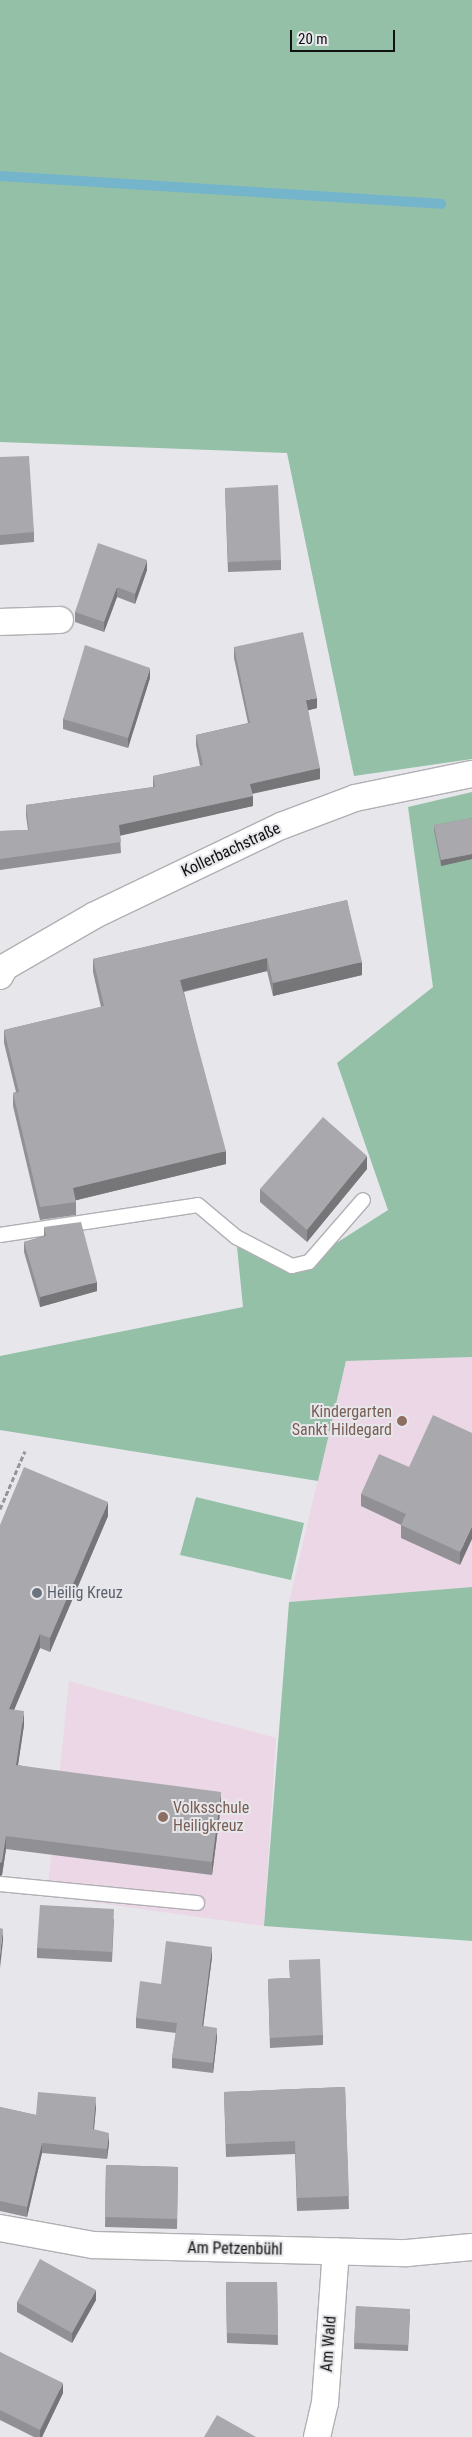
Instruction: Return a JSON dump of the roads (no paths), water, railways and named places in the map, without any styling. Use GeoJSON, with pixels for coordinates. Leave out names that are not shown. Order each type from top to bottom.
{"type":"FeatureCollection","features":[{"type":"Feature","properties":{"kind":"street"},"geometry":{"type":"LineString","coordinates":[[0,622],[60,620]]}},
{"type":"Feature","properties":{"kind":"street","name":"Kollerbachstraße"},"geometry":{"type":"LineString","coordinates":[[2,970],[95,915],[281,826],[355,798],[472,774]]}},
{"type":"Feature","properties":{"kind":"street","name":"Am Petzenbühl"},"geometry":{"type":"LineString","coordinates":[[0,2228],[94,2245],[336,2250],[407,2254],[472,2248]]}},
{"type":"Feature","properties":{"kind":"street","name":"Am Wald"},"geometry":{"type":"LineString","coordinates":[[317,2437],[325,2403],[336,2250]]}},
{"type":"Feature","properties":{"kind":"lane"},"geometry":{"type":"LineString","coordinates":[[0,1235],[198,1205],[236,1237],[292,1266],[309,1262],[363,1200]]}},
{"type":"Feature","properties":{"kind":"lane"},"geometry":{"type":"LineString","coordinates":[[0,1884],[197,1903]]}},
{"type":"Feature","properties":{"kind":"waterway"},"geometry":{"type":"LineString","coordinates":[[0,176],[441,204]]}},
{"type":"Feature","properties":{"kind":"place","name":"Kindergarten Sankt Hildegard"},"geometry":{"type":"Point","coordinates":[402,1421]}},
{"type":"Feature","properties":{"kind":"place","name":"Heilig Kreuz"},"geometry":{"type":"Point","coordinates":[37,1593]}},
{"type":"Feature","properties":{"kind":"place","name":"Volksschule Heiligkreuz"},"geometry":{"type":"Point","coordinates":[163,1817]}}]}
